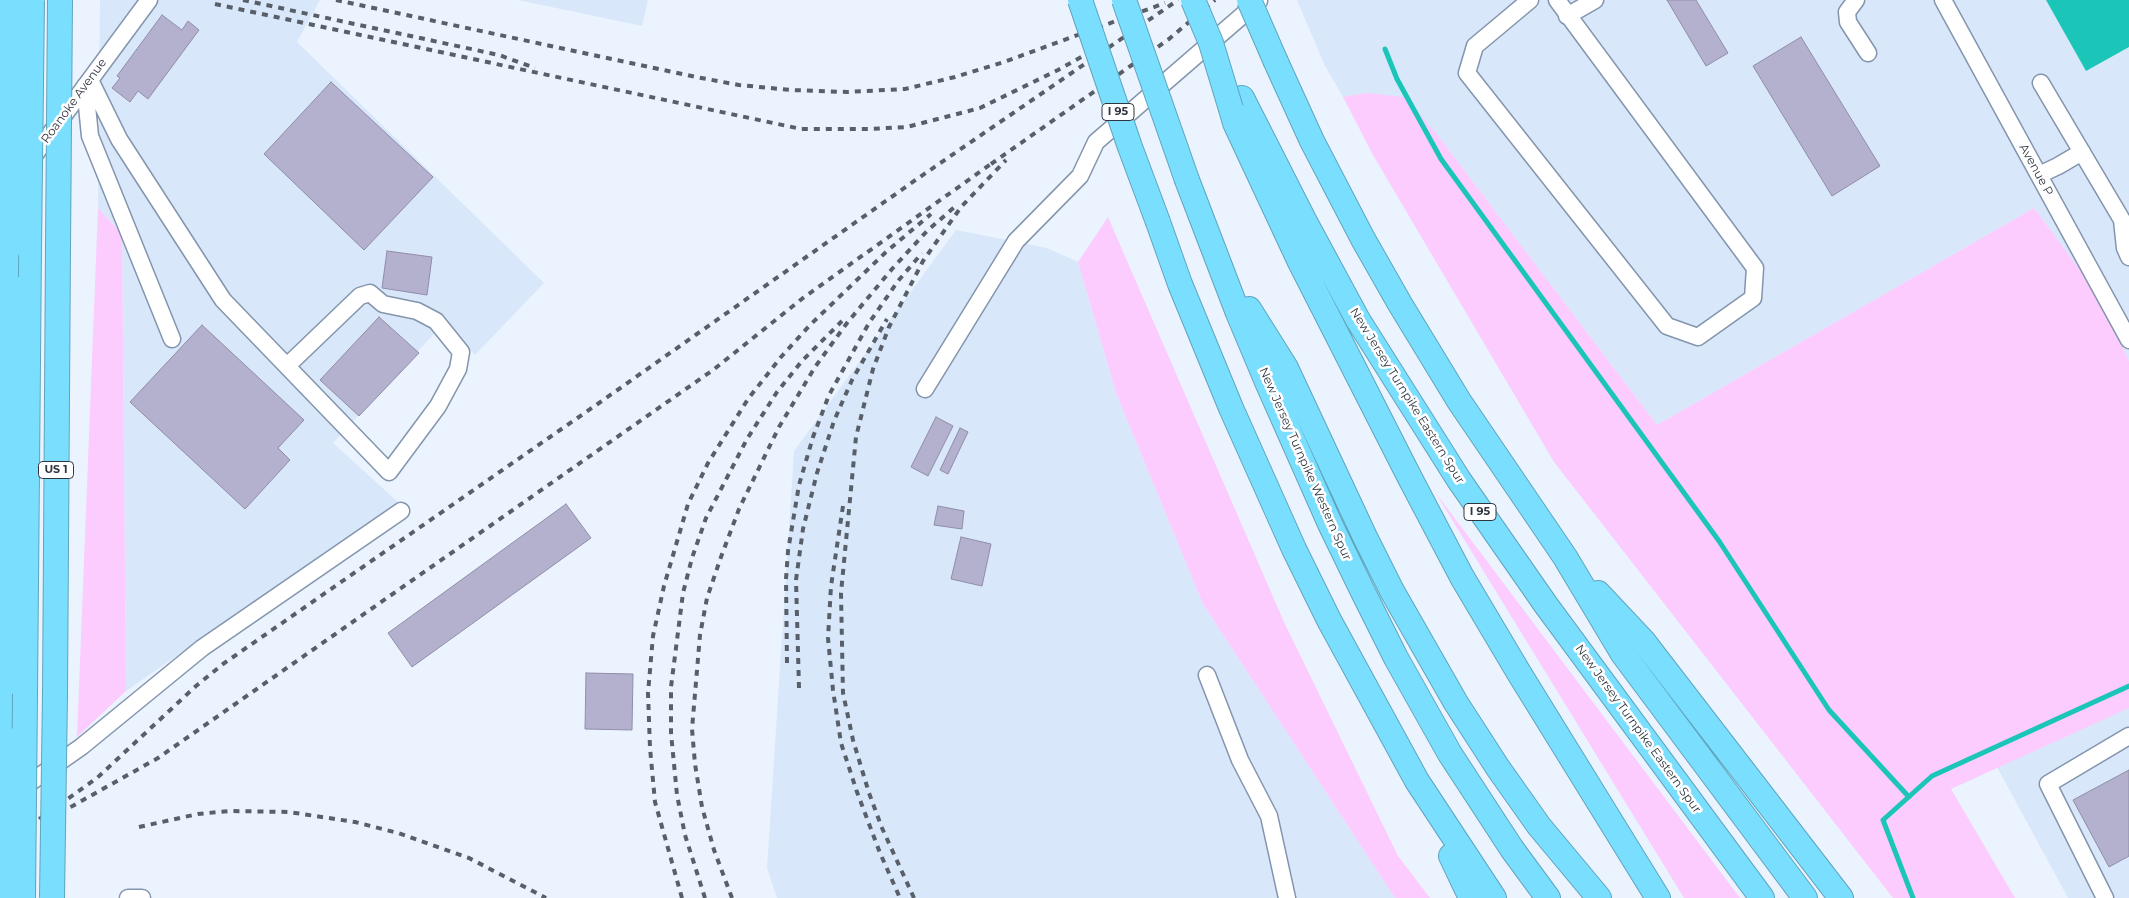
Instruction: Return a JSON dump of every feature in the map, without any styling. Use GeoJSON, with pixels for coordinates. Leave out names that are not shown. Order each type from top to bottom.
{"type":"FeatureCollection","features":[{"type":"Feature","properties":{"kind":"highway"},"geometry":{"type":"LineString","coordinates":[[1,898],[8,0]]}},
{"type":"Feature","properties":{"kind":"highway"},"geometry":{"type":"LineString","coordinates":[[23,898],[32,0]]}},
{"type":"Feature","properties":{"kind":"highway","name":"US 1"},"geometry":{"type":"LineString","coordinates":[[52,898],[60,0]]}},
{"type":"Feature","properties":{"kind":"highway","name":"I 95"},"geometry":{"type":"LineString","coordinates":[[1080,0],[1130,147],[1223,390],[1294,549],[1370,697],[1417,781],[1494,898]]}},
{"type":"Feature","properties":{"kind":"highway","name":"New Jersey Turnpike Western Spur"},"geometry":{"type":"LineString","coordinates":[[1124,0],[1187,180],[1216,256],[1253,348],[1330,524],[1396,658],[1468,783],[1512,849],[1548,898]]}},
{"type":"Feature","properties":{"kind":"highway","name":"New Jersey Turnpike Eastern Spur"},"geometry":{"type":"LineString","coordinates":[[1194,0],[1236,103],[1304,220],[1358,320],[1444,457],[1525,576],[1762,898]]}},
{"type":"Feature","properties":{"kind":"highway"},"geometry":{"type":"LineString","coordinates":[[1249,0],[1324,164],[1400,304],[1480,433],[1565,557],[1623,654],[1805,898]]}},
{"type":"Feature","properties":{"kind":"highway","name":"New Jersey Turnpike Eastern Spur"},"geometry":{"type":"LineString","coordinates":[[1236,103],[1239,132],[1299,260],[1428,512],[1500,642],[1658,898]]}},
{"type":"Feature","properties":{"kind":"highway"},"geometry":{"type":"LineString","coordinates":[[1216,256],[1286,368],[1324,452],[1392,591],[1456,703],[1534,819],[1599,898]]}},
{"type":"Feature","properties":{"kind":"highway"},"geometry":{"type":"LineString","coordinates":[[1565,557],[1644,642],[1841,898]]}},
{"type":"Feature","properties":{"kind":"highway"},"geometry":{"type":"LineString","coordinates":[[1417,781],[1471,898]]}},
{"type":"Feature","properties":{"kind":"street","name":"Roanoke Avenue"},"geometry":{"type":"LineString","coordinates":[[0,201],[149,0]]}},
{"type":"Feature","properties":{"kind":"street"},"geometry":{"type":"LineString","coordinates":[[925,389],[1016,241],[1080,176],[1096,142],[1261,0]]}},
{"type":"Feature","properties":{"kind":"street"},"geometry":{"type":"LineString","coordinates":[[1530,0],[1475,46],[1467,73],[1667,326],[1698,337],[1753,298],[1755,268],[1557,0]]}},
{"type":"Feature","properties":{"kind":"street"},"geometry":{"type":"LineString","coordinates":[[1567,16],[1595,0]]}},
{"type":"Feature","properties":{"kind":"street"},"geometry":{"type":"LineString","coordinates":[[1856,0],[1848,12],[1848,22],[1868,53]]}},
{"type":"Feature","properties":{"kind":"street","name":"Avenue P"},"geometry":{"type":"LineString","coordinates":[[1943,0],[2129,340]]}},
{"type":"Feature","properties":{"kind":"street"},"geometry":{"type":"LineString","coordinates":[[88,83],[90,136],[172,339]]}},
{"type":"Feature","properties":{"kind":"street"},"geometry":{"type":"LineString","coordinates":[[88,83],[119,139],[224,300],[287,366],[389,472],[438,406],[458,370],[461,352],[436,321],[417,311],[384,304],[370,293],[360,296],[287,366]]}},
{"type":"Feature","properties":{"kind":"street"},"geometry":{"type":"LineString","coordinates":[[2041,83],[2122,220],[2125,248],[2129,256]]}},
{"type":"Feature","properties":{"kind":"street"},"geometry":{"type":"LineString","coordinates":[[2039,175],[2082,152]]}},
{"type":"Feature","properties":{"kind":"street"},"geometry":{"type":"LineString","coordinates":[[0,804],[81,747],[202,648],[401,511]]}},
{"type":"Feature","properties":{"kind":"street"},"geometry":{"type":"LineString","coordinates":[[1207,675],[1240,760],[1268,816],[1287,898]]}},
{"type":"Feature","properties":{"kind":"street"},"geometry":{"type":"LineString","coordinates":[[2105,898],[2048,784],[2129,736]]}},
{"type":"Feature","properties":{"kind":"street"},"geometry":{"type":"LineString","coordinates":[[129,898],[142,898]]}},
{"type":"Feature","properties":{"kind":"shaded area"},"geometry":{"type":"Polygon","coordinates":[[[100,0],[320,0],[297,42],[544,283],[475,355],[444,323],[333,443],[398,502],[126,691],[122,234],[98,208],[100,0]]]}},
{"type":"Feature","properties":{"kind":"shaded area"},"geometry":{"type":"Polygon","coordinates":[[[518,0],[648,0],[642,26],[518,0]]]}},
{"type":"Feature","properties":{"kind":"shaded area"},"geometry":{"type":"Polygon","coordinates":[[[1297,0],[2129,0],[2129,361],[2098,294],[2034,208],[1657,425],[1439,137],[1366,93],[1343,97],[1325,66],[1297,0]]]}},
{"type":"Feature","properties":{"kind":"shaded area"},"geometry":{"type":"Polygon","coordinates":[[[2046,0],[2129,0],[2129,47],[2086,71],[2046,0]]]}},
{"type":"Feature","properties":{"kind":"shaded area"},"geometry":{"type":"Polygon","coordinates":[[[1366,93],[1405,97],[1439,137],[1657,425],[2034,208],[2098,294],[2129,361],[2129,708],[1951,789],[2015,898],[1893,898],[1554,462],[1373,155],[1343,97],[1366,93]]]}},
{"type":"Feature","properties":{"kind":"shaded area"},"geometry":{"type":"Polygon","coordinates":[[[98,208],[122,234],[126,691],[77,737],[98,208]]]}},
{"type":"Feature","properties":{"kind":"shaded area"},"geometry":{"type":"Polygon","coordinates":[[[1108,217],[1284,622],[1398,856],[1430,898],[1395,898],[1203,604],[1116,393],[1078,262],[1108,217]]]}},
{"type":"Feature","properties":{"kind":"shaded area"},"geometry":{"type":"Polygon","coordinates":[[[956,230],[1047,248],[1078,262],[1116,393],[1203,604],[1395,898],[777,898],[767,868],[794,451],[956,230]]]}},
{"type":"Feature","properties":{"kind":"shaded area"},"geometry":{"type":"Polygon","coordinates":[[[1435,492],[1740,898],[1684,898],[1435,492]]]}},
{"type":"Feature","properties":{"kind":"shaded area"},"geometry":{"type":"Polygon","coordinates":[[[2129,707],[2129,898],[2068,898],[1997,767],[2129,707]]]}},
{"type":"Feature","properties":{"kind":"building"},"geometry":{"type":"Polygon","coordinates":[[[1667,0],[1696,0],[1728,53],[1706,66],[1667,0]]]}},
{"type":"Feature","properties":{"kind":"building"},"geometry":{"type":"Polygon","coordinates":[[[162,15],[182,30],[188,21],[199,30],[148,99],[138,91],[130,102],[112,88],[120,78],[117,76],[162,15]]]}},
{"type":"Feature","properties":{"kind":"building"},"geometry":{"type":"Polygon","coordinates":[[[1801,37],[1880,166],[1832,196],[1753,66],[1801,37]]]}},
{"type":"Feature","properties":{"kind":"building"},"geometry":{"type":"Polygon","coordinates":[[[331,82],[433,177],[364,250],[264,154],[331,82]]]}},
{"type":"Feature","properties":{"kind":"building"},"geometry":{"type":"Polygon","coordinates":[[[387,251],[432,257],[427,295],[382,288],[387,251]]]}},
{"type":"Feature","properties":{"kind":"building"},"geometry":{"type":"Polygon","coordinates":[[[379,317],[419,353],[359,416],[320,380],[379,317]]]}},
{"type":"Feature","properties":{"kind":"building"},"geometry":{"type":"Polygon","coordinates":[[[202,325],[304,420],[278,448],[290,460],[245,509],[130,402],[202,325]]]}},
{"type":"Feature","properties":{"kind":"building"},"geometry":{"type":"Polygon","coordinates":[[[936,417],[953,426],[928,476],[911,467],[936,417]]]}},
{"type":"Feature","properties":{"kind":"building"},"geometry":{"type":"Polygon","coordinates":[[[960,428],[968,432],[948,474],[940,470],[960,428]]]}},
{"type":"Feature","properties":{"kind":"building"},"geometry":{"type":"Polygon","coordinates":[[[566,504],[591,538],[412,667],[388,633],[566,504]]]}},
{"type":"Feature","properties":{"kind":"building"},"geometry":{"type":"Polygon","coordinates":[[[938,506],[964,511],[962,529],[934,525],[938,506]]]}},
{"type":"Feature","properties":{"kind":"building"},"geometry":{"type":"Polygon","coordinates":[[[961,537],[991,544],[982,586],[951,579],[961,537]]]}},
{"type":"Feature","properties":{"kind":"building"},"geometry":{"type":"Polygon","coordinates":[[[586,673],[633,674],[632,730],[585,729],[586,673]]]}},
{"type":"Feature","properties":{"kind":"building"},"geometry":{"type":"Polygon","coordinates":[[[2129,770],[2129,856],[2109,867],[2073,800],[2129,770]]]}},
{"type":"Feature","properties":{"kind":"waterway"},"geometry":{"type":"LineString","coordinates":[[1385,49],[1397,79],[1441,159],[1719,541],[1829,710],[1909,797]]}},
{"type":"Feature","properties":{"kind":"waterway"},"geometry":{"type":"LineString","coordinates":[[1913,898],[1883,820],[1932,776],[2129,686]]}},
{"type":"Feature","properties":{"kind":"railway"},"geometry":{"type":"LineString","coordinates":[[243,0],[499,55],[535,68]]}},
{"type":"Feature","properties":{"kind":"railway"},"geometry":{"type":"LineString","coordinates":[[336,0],[739,85],[791,90],[847,92],[905,89],[955,77],[1004,62],[1165,3]]}},
{"type":"Feature","properties":{"kind":"railway"},"geometry":{"type":"LineString","coordinates":[[0,847],[97,778],[196,686],[223,664],[917,179],[1178,0]]}},
{"type":"Feature","properties":{"kind":"railway"},"geometry":{"type":"LineString","coordinates":[[991,164],[1169,39],[1215,0]]}},
{"type":"Feature","properties":{"kind":"railway"},"geometry":{"type":"LineString","coordinates":[[215,4],[801,129],[907,127],[980,108],[1058,70],[1092,51]]}},
{"type":"Feature","properties":{"kind":"railway"},"geometry":{"type":"LineString","coordinates":[[914,898],[882,828],[869,793],[853,740],[843,693],[841,593],[856,437],[873,369],[889,327],[923,261],[961,207],[1006,160]]}},
{"type":"Feature","properties":{"kind":"railway"},"geometry":{"type":"LineString","coordinates":[[60,813],[158,758],[713,370],[803,298],[995,161]]}},
{"type":"Feature","properties":{"kind":"railway"},"geometry":{"type":"LineString","coordinates":[[732,898],[714,850],[702,807],[692,729],[700,635],[707,598],[739,509],[779,427],[815,367],[847,323],[892,269],[927,231],[958,204]]}},
{"type":"Feature","properties":{"kind":"railway"},"geometry":{"type":"LineString","coordinates":[[682,898],[655,802],[650,748],[648,693],[653,636],[664,586],[688,504],[708,463],[748,399],[781,357],[810,325],[886,252],[931,214]]}},
{"type":"Feature","properties":{"kind":"railway"},"geometry":{"type":"LineString","coordinates":[[787,663],[786,579],[788,551],[799,485],[813,437],[829,395],[869,323],[898,281],[922,253]]}},
{"type":"Feature","properties":{"kind":"railway"},"geometry":{"type":"LineString","coordinates":[[799,688],[796,580],[803,529],[817,473],[834,421],[852,380],[887,319]]}},
{"type":"Feature","properties":{"kind":"railway"},"geometry":{"type":"LineString","coordinates":[[705,898],[685,835],[677,795],[671,733],[671,687],[683,593],[692,558],[706,518],[747,439],[777,392],[802,361],[842,321]]}},
{"type":"Feature","properties":{"kind":"railway"},"geometry":{"type":"LineString","coordinates":[[843,506],[831,586],[828,638],[833,690],[841,743],[880,853],[900,898]]}},
{"type":"Feature","properties":{"kind":"railway"},"geometry":{"type":"LineString","coordinates":[[139,827],[198,814],[229,811],[289,812],[355,822],[398,833],[469,858],[546,898]]}}]}
